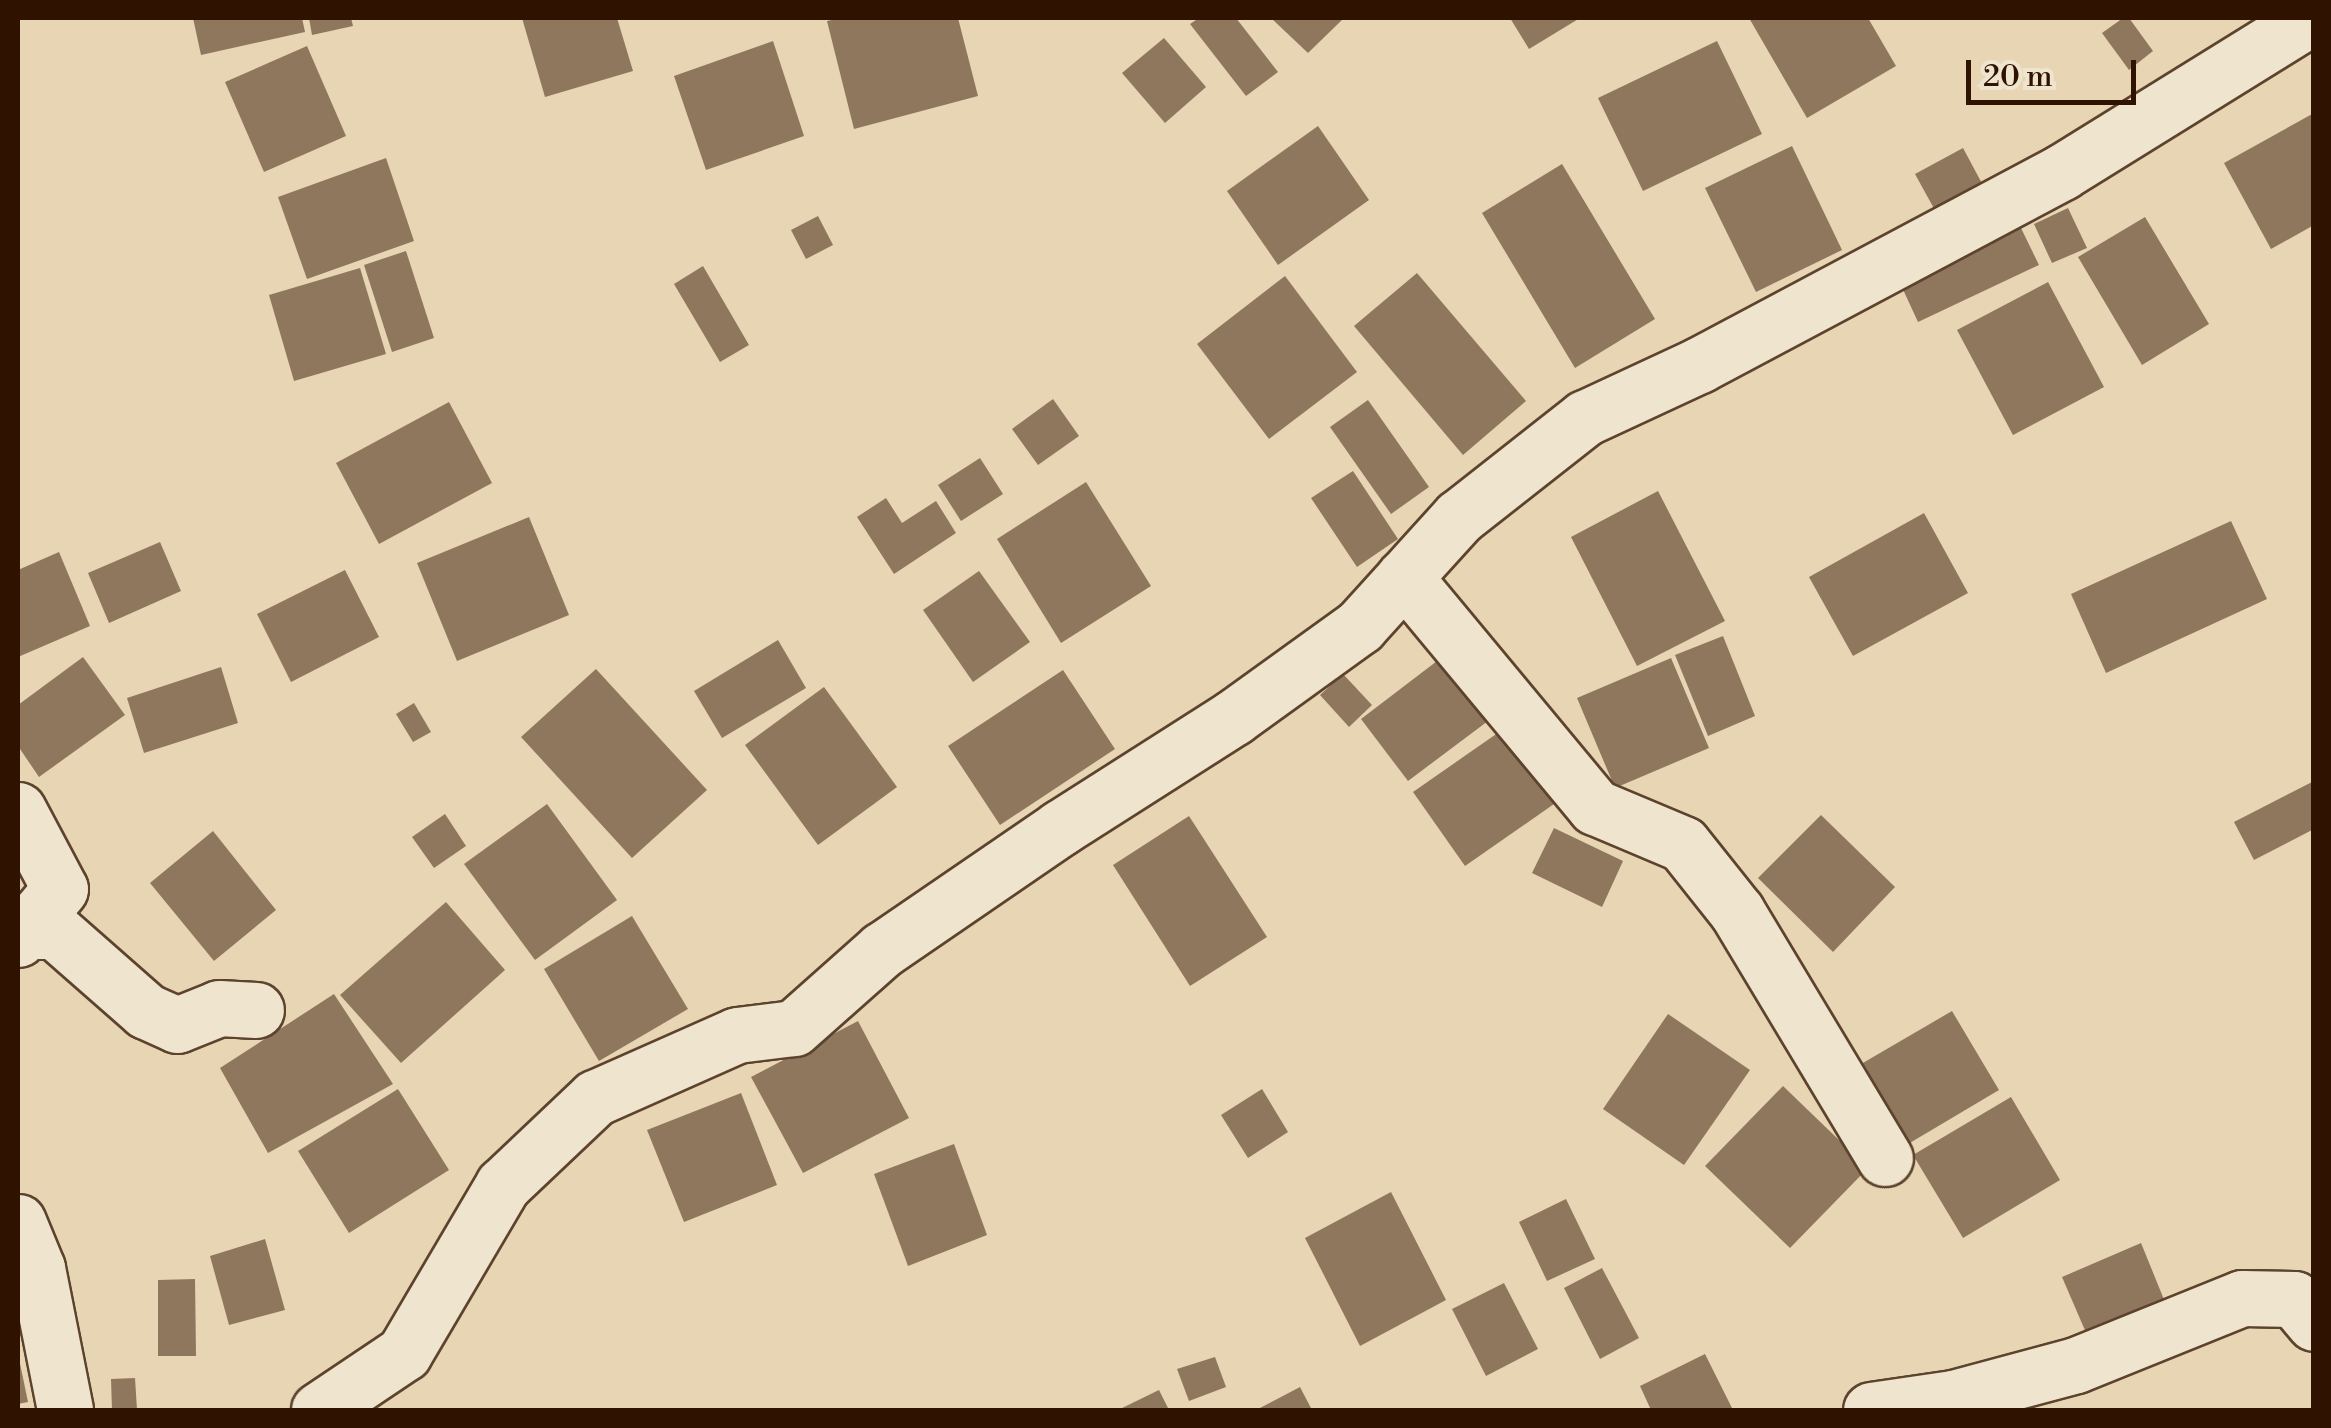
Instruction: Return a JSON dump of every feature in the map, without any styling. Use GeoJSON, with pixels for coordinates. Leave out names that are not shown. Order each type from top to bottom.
{"type":"FeatureCollection","features":[{"type":"Feature","properties":{"kind":"street"},"geometry":{"type":"LineString","coordinates":[[319,1410],[404,1353],[503,1185],[594,1098],[736,1035],[794,1028],[882,950],[1060,828],[1234,717],[1360,626],[1458,517],[1585,418],[1699,365],[2062,172],[2310,18]]}},
{"type":"Feature","properties":{"kind":"street"},"geometry":{"type":"LineString","coordinates":[[1404,577],[1595,807],[1682,844],[1737,912],[1885,1158]]}},
{"type":"Feature","properties":{"kind":"street"},"geometry":{"type":"LineString","coordinates":[[18,810],[60,889],[23,935]]}},
{"type":"Feature","properties":{"kind":"street"},"geometry":{"type":"LineString","coordinates":[[23,935],[55,931],[146,1010],[177,1026],[219,1008],[256,1010]]}},
{"type":"Feature","properties":{"kind":"street"},"geometry":{"type":"LineString","coordinates":[[18,1222],[37,1268],[65,1410]]}},
{"type":"Feature","properties":{"kind":"street"},"geometry":{"type":"LineString","coordinates":[[1870,1410],[1953,1398],[2076,1365],[2242,1298],[2294,1299],[2314,1323]]}},
{"type":"Feature","properties":{"kind":"building"},"geometry":{"type":"Polygon","coordinates":[[[193,18],[302,18],[305,32],[201,55],[193,18]]]}},
{"type":"Feature","properties":{"kind":"building"},"geometry":{"type":"Polygon","coordinates":[[[309,18],[351,18],[353,26],[312,35],[309,18]]]}},
{"type":"Feature","properties":{"kind":"building"},"geometry":{"type":"Polygon","coordinates":[[[522,18],[617,18],[633,71],[545,97],[522,18]]]}},
{"type":"Feature","properties":{"kind":"building"},"geometry":{"type":"Polygon","coordinates":[[[958,18],[978,96],[854,129],[827,21],[958,18]]]}},
{"type":"Feature","properties":{"kind":"building"},"geometry":{"type":"Polygon","coordinates":[[[1199,18],[1236,18],[1278,72],[1246,96],[1190,24],[1199,18]]]}},
{"type":"Feature","properties":{"kind":"building"},"geometry":{"type":"Polygon","coordinates":[[[1271,18],[1344,18],[1308,53],[1271,18]]]}},
{"type":"Feature","properties":{"kind":"building"},"geometry":{"type":"Polygon","coordinates":[[[1510,18],[1580,18],[1529,49],[1510,18]]]}},
{"type":"Feature","properties":{"kind":"building"},"geometry":{"type":"Polygon","coordinates":[[[1749,18],[1868,18],[1896,66],[1807,118],[1749,18]]]}},
{"type":"Feature","properties":{"kind":"building"},"geometry":{"type":"Polygon","coordinates":[[[2129,18],[2153,51],[2129,70],[2102,33],[2129,18]]]}},
{"type":"Feature","properties":{"kind":"building"},"geometry":{"type":"Polygon","coordinates":[[[1164,38],[1206,87],[1165,123],[1122,73],[1164,38]]]}},
{"type":"Feature","properties":{"kind":"building"},"geometry":{"type":"Polygon","coordinates":[[[773,41],[804,136],[706,170],[674,76],[773,41]]]}},
{"type":"Feature","properties":{"kind":"building"},"geometry":{"type":"Polygon","coordinates":[[[1717,41],[1762,134],[1643,191],[1598,98],[1717,41]]]}},
{"type":"Feature","properties":{"kind":"building"},"geometry":{"type":"Polygon","coordinates":[[[307,46],[346,136],[264,172],[225,82],[307,46]]]}},
{"type":"Feature","properties":{"kind":"building"},"geometry":{"type":"Polygon","coordinates":[[[2314,113],[2314,225],[2271,249],[2224,163],[2314,113]]]}},
{"type":"Feature","properties":{"kind":"building"},"geometry":{"type":"Polygon","coordinates":[[[1318,126],[1369,200],[1278,265],[1227,191],[1318,126]]]}},
{"type":"Feature","properties":{"kind":"building"},"geometry":{"type":"Polygon","coordinates":[[[1792,146],[1842,250],[1756,292],[1705,188],[1792,146]]]}},
{"type":"Feature","properties":{"kind":"building"},"geometry":{"type":"Polygon","coordinates":[[[1963,148],[1985,189],[1937,214],[1915,174],[1963,148]]]}},
{"type":"Feature","properties":{"kind":"building"},"geometry":{"type":"Polygon","coordinates":[[[386,158],[414,241],[307,279],[278,197],[386,158]]]}},
{"type":"Feature","properties":{"kind":"building"},"geometry":{"type":"Polygon","coordinates":[[[1562,164],[1655,319],[1575,368],[1482,213],[1562,164]]]}},
{"type":"Feature","properties":{"kind":"building"},"geometry":{"type":"Polygon","coordinates":[[[2068,208],[2087,248],[2052,263],[2034,224],[2068,208]]]}},
{"type":"Feature","properties":{"kind":"building"},"geometry":{"type":"Polygon","coordinates":[[[818,216],[833,245],[806,259],[791,230],[818,216]]]}},
{"type":"Feature","properties":{"kind":"building"},"geometry":{"type":"Polygon","coordinates":[[[2145,217],[2209,324],[2142,365],[2078,257],[2145,217]]]}},
{"type":"Feature","properties":{"kind":"building"},"geometry":{"type":"Polygon","coordinates":[[[2020,226],[2039,265],[1918,322],[1900,283],[2020,226]]]}},
{"type":"Feature","properties":{"kind":"building"},"geometry":{"type":"Polygon","coordinates":[[[406,251],[434,338],[392,352],[364,265],[406,251]]]}},
{"type":"Feature","properties":{"kind":"building"},"geometry":{"type":"Polygon","coordinates":[[[703,266],[749,345],[720,362],[674,284],[703,266]]]}},
{"type":"Feature","properties":{"kind":"building"},"geometry":{"type":"Polygon","coordinates":[[[360,268],[386,354],[294,381],[269,295],[360,268]]]}},
{"type":"Feature","properties":{"kind":"building"},"geometry":{"type":"Polygon","coordinates":[[[1417,273],[1526,401],[1463,455],[1354,326],[1417,273]]]}},
{"type":"Feature","properties":{"kind":"building"},"geometry":{"type":"Polygon","coordinates":[[[1285,276],[1357,372],[1269,439],[1197,344],[1285,276]]]}},
{"type":"Feature","properties":{"kind":"building"},"geometry":{"type":"Polygon","coordinates":[[[2048,282],[2104,387],[2013,435],[1957,330],[2048,282]]]}},
{"type":"Feature","properties":{"kind":"building"},"geometry":{"type":"Polygon","coordinates":[[[1053,399],[1079,436],[1038,465],[1012,429],[1053,399]]]}},
{"type":"Feature","properties":{"kind":"building"},"geometry":{"type":"Polygon","coordinates":[[[1368,400],[1429,487],[1391,514],[1330,427],[1368,400]]]}},
{"type":"Feature","properties":{"kind":"building"},"geometry":{"type":"Polygon","coordinates":[[[449,402],[492,483],[379,544],[336,463],[449,402]]]}},
{"type":"Feature","properties":{"kind":"building"},"geometry":{"type":"Polygon","coordinates":[[[980,458],[1003,494],[961,521],[938,485],[980,458]]]}},
{"type":"Feature","properties":{"kind":"building"},"geometry":{"type":"Polygon","coordinates":[[[1353,471],[1398,539],[1357,567],[1311,498],[1353,471]]]}},
{"type":"Feature","properties":{"kind":"building"},"geometry":{"type":"Polygon","coordinates":[[[1086,482],[1151,586],[1061,643],[997,539],[1086,482]]]}},
{"type":"Feature","properties":{"kind":"building"},"geometry":{"type":"Polygon","coordinates":[[[1658,491],[1725,621],[1637,666],[1571,537],[1658,491]]]}},
{"type":"Feature","properties":{"kind":"building"},"geometry":{"type":"Polygon","coordinates":[[[886,498],[902,523],[936,501],[956,533],[894,574],[857,517],[886,498]]]}},
{"type":"Feature","properties":{"kind":"building"},"geometry":{"type":"Polygon","coordinates":[[[1924,513],[1968,593],[1853,656],[1809,577],[1924,513]]]}},
{"type":"Feature","properties":{"kind":"building"},"geometry":{"type":"Polygon","coordinates":[[[529,517],[569,615],[457,661],[417,563],[529,517]]]}},
{"type":"Feature","properties":{"kind":"building"},"geometry":{"type":"Polygon","coordinates":[[[2231,521],[2267,599],[2106,673],[2071,594],[2231,521]]]}},
{"type":"Feature","properties":{"kind":"building"},"geometry":{"type":"Polygon","coordinates":[[[160,542],[181,591],[109,623],[88,573],[160,542]]]}},
{"type":"Feature","properties":{"kind":"building"},"geometry":{"type":"Polygon","coordinates":[[[59,552],[90,626],[18,657],[18,570],[59,552]]]}},
{"type":"Feature","properties":{"kind":"building"},"geometry":{"type":"Polygon","coordinates":[[[345,570],[379,637],[291,682],[257,614],[345,570]]]}},
{"type":"Feature","properties":{"kind":"building"},"geometry":{"type":"Polygon","coordinates":[[[979,571],[1030,642],[973,682],[923,610],[979,571]]]}},
{"type":"Feature","properties":{"kind":"building"},"geometry":{"type":"Polygon","coordinates":[[[1723,636],[1755,716],[1708,736],[1675,655],[1723,636]]]}},
{"type":"Feature","properties":{"kind":"building"},"geometry":{"type":"Polygon","coordinates":[[[778,640],[806,688],[722,738],[694,691],[778,640]]]}},
{"type":"Feature","properties":{"kind":"building"},"geometry":{"type":"Polygon","coordinates":[[[83,657],[125,715],[39,777],[18,746],[18,705],[83,657]]]}},
{"type":"Feature","properties":{"kind":"building"},"geometry":{"type":"Polygon","coordinates":[[[1441,658],[1488,721],[1408,781],[1361,719],[1441,658]]]}},
{"type":"Feature","properties":{"kind":"building"},"geometry":{"type":"Polygon","coordinates":[[[1671,658],[1709,748],[1615,788],[1577,698],[1671,658]]]}},
{"type":"Feature","properties":{"kind":"building"},"geometry":{"type":"Polygon","coordinates":[[[221,667],[238,723],[144,753],[127,698],[221,667]]]}},
{"type":"Feature","properties":{"kind":"building"},"geometry":{"type":"Polygon","coordinates":[[[596,669],[707,790],[632,858],[521,737],[596,669]]]}},
{"type":"Feature","properties":{"kind":"building"},"geometry":{"type":"Polygon","coordinates":[[[1063,670],[1115,749],[1000,825],[948,746],[1063,670]]]}},
{"type":"Feature","properties":{"kind":"building"},"geometry":{"type":"Polygon","coordinates":[[[1343,674],[1372,705],[1349,727],[1320,695],[1343,674]]]}},
{"type":"Feature","properties":{"kind":"building"},"geometry":{"type":"Polygon","coordinates":[[[824,687],[897,787],[818,845],[745,745],[824,687]]]}},
{"type":"Feature","properties":{"kind":"building"},"geometry":{"type":"Polygon","coordinates":[[[414,703],[431,732],[413,742],[396,714],[414,703]]]}},
{"type":"Feature","properties":{"kind":"building"},"geometry":{"type":"Polygon","coordinates":[[[1512,723],[1564,797],[1465,866],[1413,792],[1512,723]]]}},
{"type":"Feature","properties":{"kind":"building"},"geometry":{"type":"Polygon","coordinates":[[[2314,781],[2314,829],[2254,860],[2234,822],[2314,781]]]}},
{"type":"Feature","properties":{"kind":"building"},"geometry":{"type":"Polygon","coordinates":[[[547,804],[617,900],[535,960],[464,864],[547,804]]]}},
{"type":"Feature","properties":{"kind":"building"},"geometry":{"type":"Polygon","coordinates":[[[445,814],[466,846],[434,868],[412,837],[445,814]]]}},
{"type":"Feature","properties":{"kind":"building"},"geometry":{"type":"Polygon","coordinates":[[[1821,815],[1895,887],[1833,952],[1758,878],[1821,815]]]}},
{"type":"Feature","properties":{"kind":"building"},"geometry":{"type":"Polygon","coordinates":[[[1189,816],[1267,937],[1190,986],[1113,865],[1189,816]]]}},
{"type":"Feature","properties":{"kind":"building"},"geometry":{"type":"Polygon","coordinates":[[[1554,828],[1623,861],[1602,907],[1532,873],[1554,828]]]}},
{"type":"Feature","properties":{"kind":"building"},"geometry":{"type":"Polygon","coordinates":[[[213,831],[276,910],[214,961],[150,883],[213,831]]]}},
{"type":"Feature","properties":{"kind":"building"},"geometry":{"type":"Polygon","coordinates":[[[446,902],[505,970],[401,1063],[340,995],[446,902]]]}},
{"type":"Feature","properties":{"kind":"building"},"geometry":{"type":"Polygon","coordinates":[[[632,916],[688,1009],[599,1061],[544,969],[632,916]]]}},
{"type":"Feature","properties":{"kind":"building"},"geometry":{"type":"Polygon","coordinates":[[[334,994],[393,1084],[268,1153],[220,1068],[334,994]]]}},
{"type":"Feature","properties":{"kind":"building"},"geometry":{"type":"Polygon","coordinates":[[[1952,1011],[1999,1090],[1903,1147],[1856,1067],[1952,1011]]]}},
{"type":"Feature","properties":{"kind":"building"},"geometry":{"type":"Polygon","coordinates":[[[1668,1014],[1750,1070],[1684,1165],[1603,1109],[1668,1014]]]}},
{"type":"Feature","properties":{"kind":"building"},"geometry":{"type":"Polygon","coordinates":[[[858,1021],[909,1118],[803,1173],[751,1077],[858,1021]]]}},
{"type":"Feature","properties":{"kind":"building"},"geometry":{"type":"Polygon","coordinates":[[[1783,1086],[1868,1168],[1790,1248],[1705,1166],[1783,1086]]]}},
{"type":"Feature","properties":{"kind":"building"},"geometry":{"type":"Polygon","coordinates":[[[398,1089],[449,1170],[349,1233],[298,1151],[398,1089]]]}},
{"type":"Feature","properties":{"kind":"building"},"geometry":{"type":"Polygon","coordinates":[[[1262,1089],[1288,1132],[1248,1158],[1221,1115],[1262,1089]]]}},
{"type":"Feature","properties":{"kind":"building"},"geometry":{"type":"Polygon","coordinates":[[[741,1093],[777,1185],[684,1222],[647,1130],[741,1093]]]}},
{"type":"Feature","properties":{"kind":"building"},"geometry":{"type":"Polygon","coordinates":[[[2011,1097],[2060,1180],[1963,1238],[1913,1155],[2011,1097]]]}},
{"type":"Feature","properties":{"kind":"building"},"geometry":{"type":"Polygon","coordinates":[[[954,1144],[987,1235],[908,1266],[874,1174],[954,1144]]]}},
{"type":"Feature","properties":{"kind":"building"},"geometry":{"type":"Polygon","coordinates":[[[1391,1192],[1446,1300],[1360,1346],[1305,1238],[1391,1192]]]}},
{"type":"Feature","properties":{"kind":"building"},"geometry":{"type":"Polygon","coordinates":[[[1566,1199],[1595,1259],[1547,1281],[1519,1222],[1566,1199]]]}},
{"type":"Feature","properties":{"kind":"building"},"geometry":{"type":"Polygon","coordinates":[[[265,1239],[285,1310],[229,1325],[210,1256],[265,1239]]]}},
{"type":"Feature","properties":{"kind":"building"},"geometry":{"type":"Polygon","coordinates":[[[2141,1243],[2165,1302],[2087,1335],[2062,1277],[2141,1243]]]}},
{"type":"Feature","properties":{"kind":"building"},"geometry":{"type":"Polygon","coordinates":[[[1602,1268],[1639,1338],[1600,1359],[1564,1288],[1602,1268]]]}},
{"type":"Feature","properties":{"kind":"building"},"geometry":{"type":"Polygon","coordinates":[[[195,1279],[196,1356],[158,1356],[158,1280],[195,1279]]]}},
{"type":"Feature","properties":{"kind":"building"},"geometry":{"type":"Polygon","coordinates":[[[1504,1283],[1538,1349],[1486,1376],[1452,1309],[1504,1283]]]}},
{"type":"Feature","properties":{"kind":"building"},"geometry":{"type":"Polygon","coordinates":[[[18,1354],[28,1402],[18,1404],[18,1354]]]}},
{"type":"Feature","properties":{"kind":"building"},"geometry":{"type":"Polygon","coordinates":[[[1705,1354],[1733,1410],[1651,1410],[1640,1386],[1705,1354]]]}},
{"type":"Feature","properties":{"kind":"building"},"geometry":{"type":"Polygon","coordinates":[[[1215,1357],[1226,1387],[1189,1401],[1177,1369],[1215,1357]]]}},
{"type":"Feature","properties":{"kind":"building"},"geometry":{"type":"Polygon","coordinates":[[[135,1378],[137,1410],[112,1410],[111,1379],[135,1378]]]}},
{"type":"Feature","properties":{"kind":"building"},"geometry":{"type":"Polygon","coordinates":[[[1300,1387],[1312,1410],[1256,1410],[1300,1387]]]}},
{"type":"Feature","properties":{"kind":"building"},"geometry":{"type":"Polygon","coordinates":[[[1159,1390],[1169,1410],[1118,1410],[1159,1390]]]}}]}
